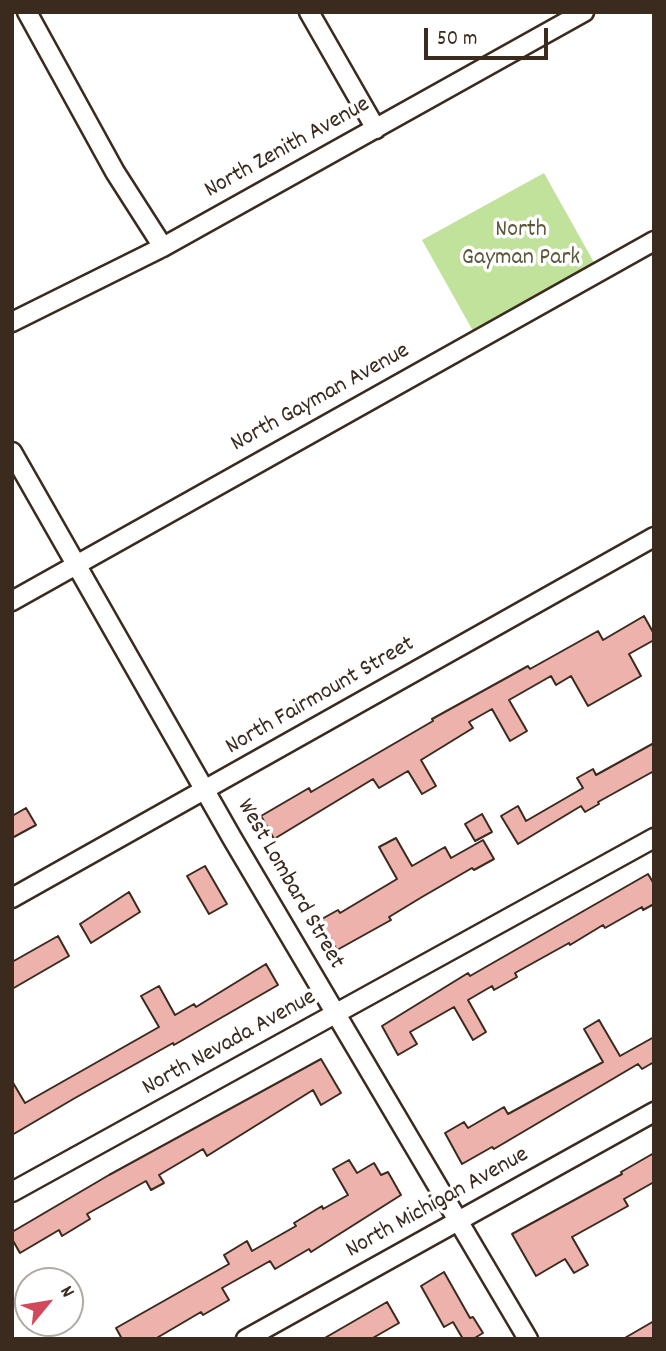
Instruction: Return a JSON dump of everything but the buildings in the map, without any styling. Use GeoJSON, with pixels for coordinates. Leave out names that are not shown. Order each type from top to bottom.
{"type":"FeatureCollection","features":[{"type":"Feature","properties":{"kind":"street"},"geometry":{"type":"LineString","coordinates":[[27,12],[115,172],[163,247]]}},
{"type":"Feature","properties":{"kind":"street"},"geometry":{"type":"LineString","coordinates":[[309,12],[376,128]]}},
{"type":"Feature","properties":{"kind":"street","name":"North Zenith Avenue"},"geometry":{"type":"LineString","coordinates":[[12,322],[163,247],[584,12]]}},
{"type":"Feature","properties":{"kind":"street","name":"North Gayman Avenue"},"geometry":{"type":"LineString","coordinates":[[12,601],[654,242]]}},
{"type":"Feature","properties":{"kind":"street","name":"West Lombard Street"},"geometry":{"type":"LineString","coordinates":[[12,452],[336,1014],[528,1339]]}},
{"type":"Feature","properties":{"kind":"street","name":"North Fairmount Street"},"geometry":{"type":"LineString","coordinates":[[12,898],[654,537]]}},
{"type":"Feature","properties":{"kind":"street","name":"North Nevada Avenue"},"geometry":{"type":"LineString","coordinates":[[12,1192],[654,838]]}},
{"type":"Feature","properties":{"kind":"street","name":"North Michigan Avenue"},"geometry":{"type":"LineString","coordinates":[[246,1339],[654,1112]]}},
{"type":"Feature","properties":{"kind":"green space","name":"North Gayman Park"},"geometry":{"type":"Polygon","coordinates":[[[544,173],[596,266],[473,331],[422,240],[544,173]]]}}]}
